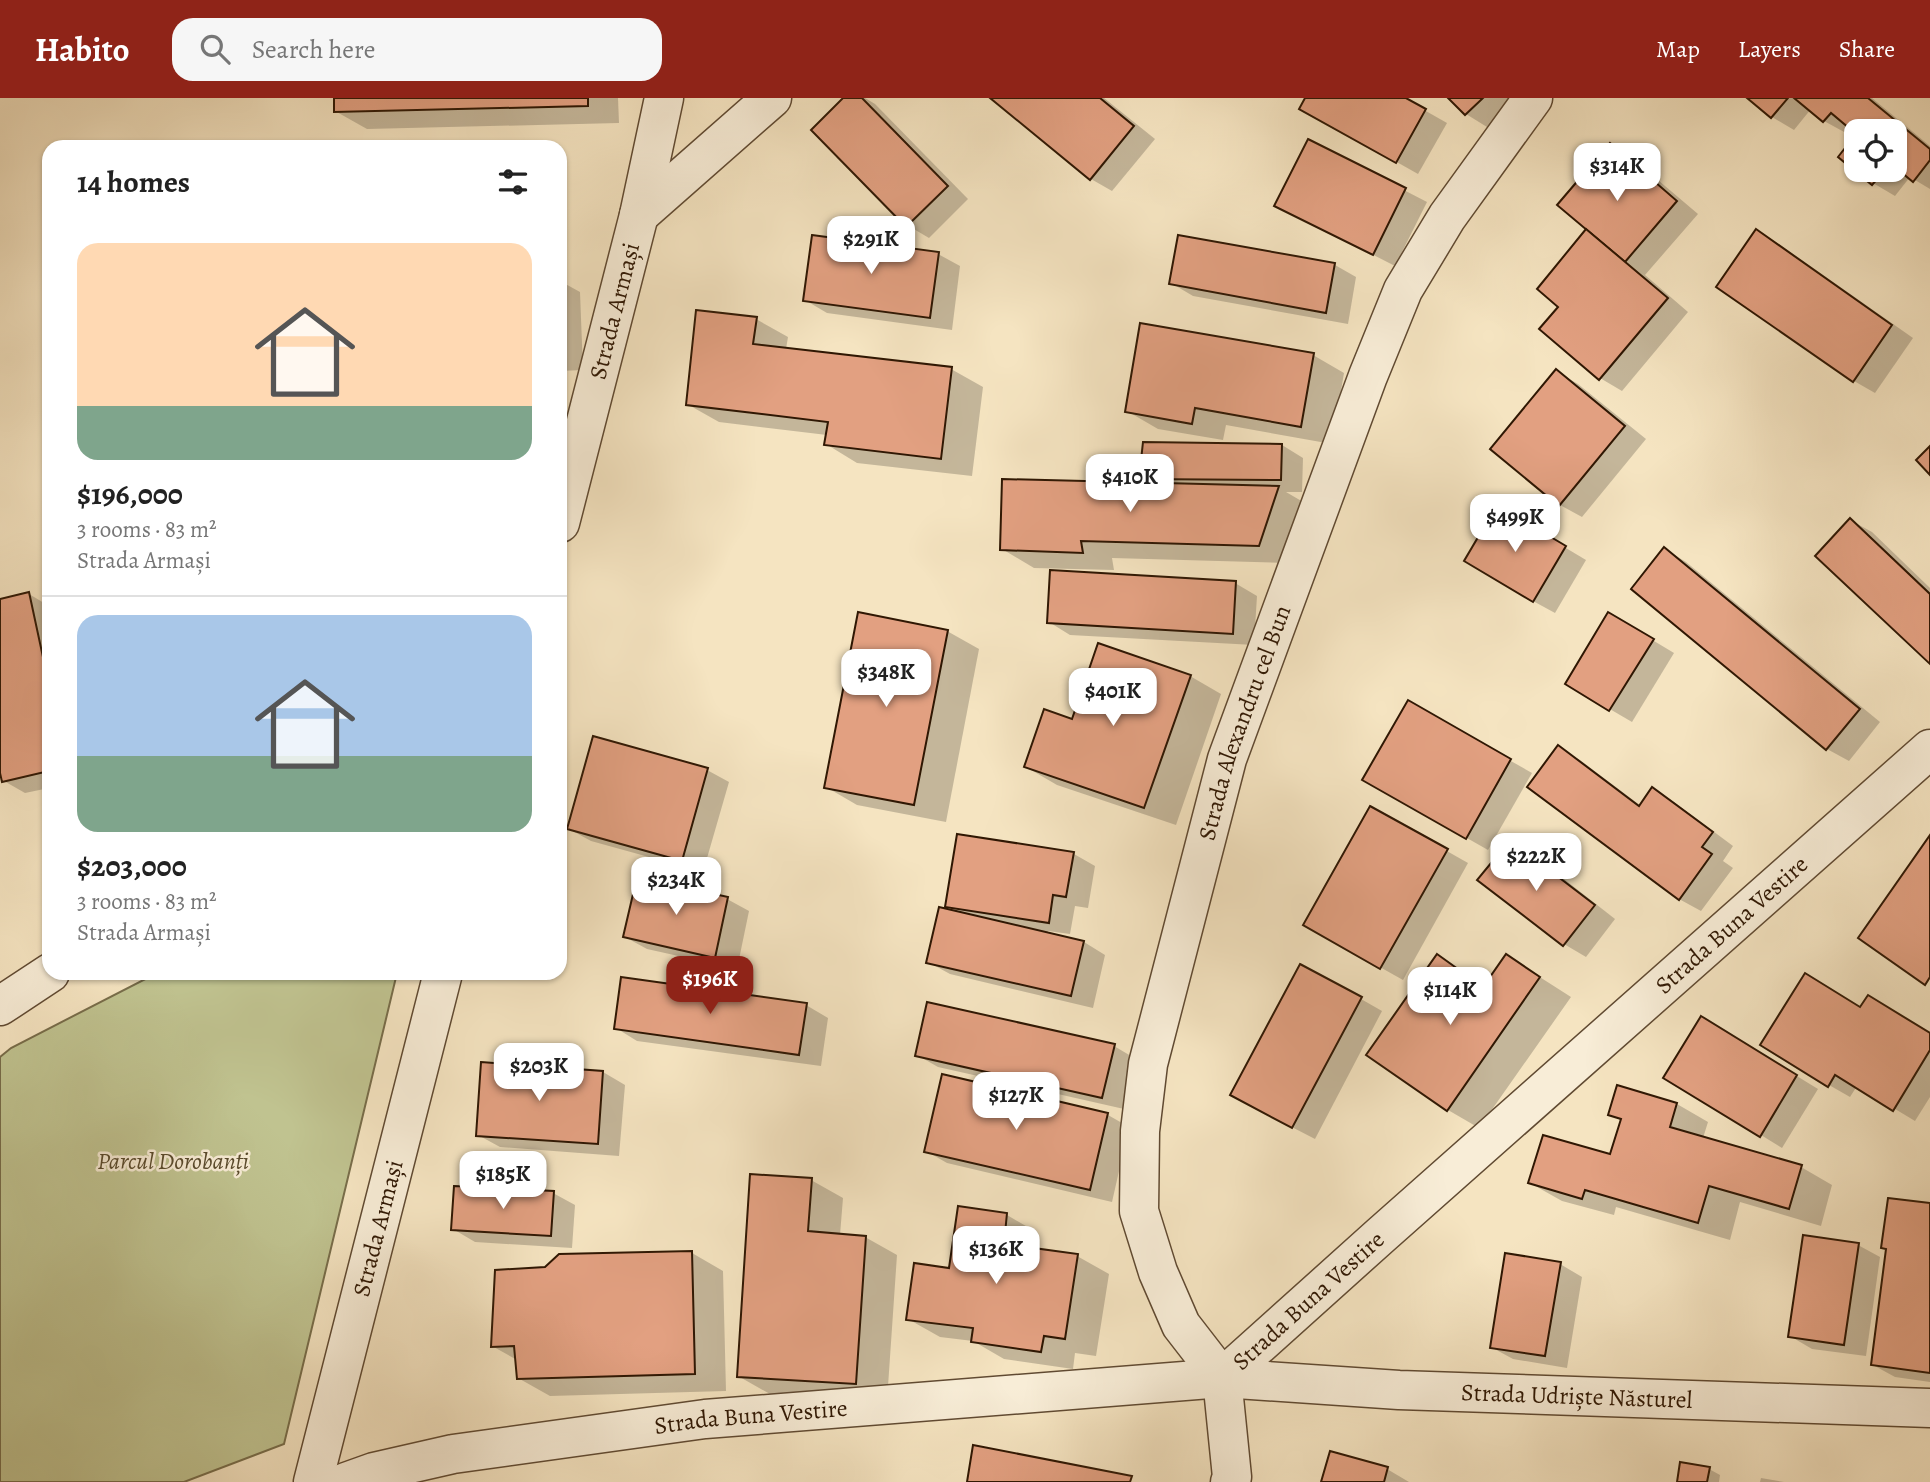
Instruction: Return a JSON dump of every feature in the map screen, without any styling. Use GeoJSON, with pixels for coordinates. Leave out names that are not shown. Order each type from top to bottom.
{"type":"FeatureCollection","features":[{"type":"Feature","properties":{"kind":"street","name":"Strada Armași"},"geometry":{"type":"LineString","coordinates":[[567,496],[639,215],[664,98]]}},
{"type":"Feature","properties":{"kind":"street"},"geometry":{"type":"LineString","coordinates":[[639,215],[772,98]]}},
{"type":"Feature","properties":{"kind":"street","name":"Strada Alexandru cel Bun"},"geometry":{"type":"LineString","coordinates":[[1222,1378],[1181,1325],[1158,1272],[1139,1211],[1140,1131],[1149,1064],[1227,759],[1368,376],[1403,290],[1447,217],[1534,98]]}},
{"type":"Feature","properties":{"kind":"street","name":"Strada Buna Vestire"},"geometry":{"type":"LineString","coordinates":[[346,1482],[374,1472],[453,1454],[705,1419],[1222,1378],[1930,749]]}},
{"type":"Feature","properties":{"kind":"street"},"geometry":{"type":"LineString","coordinates":[[0,1006],[42,978]]}},
{"type":"Feature","properties":{"kind":"street","name":"Strada Armași"},"geometry":{"type":"LineString","coordinates":[[313,1482],[441,980]]}},
{"type":"Feature","properties":{"kind":"street"},"geometry":{"type":"LineString","coordinates":[[1222,1378],[1232,1477],[1230,1482]]}},
{"type":"Feature","properties":{"kind":"street","name":"Strada Udriște Năsturel"},"geometry":{"type":"LineString","coordinates":[[1222,1378],[1399,1390],[1930,1408]]}},
{"type":"Feature","properties":{"kind":"green space","name":"Parcul Dorobanți"},"geometry":{"type":"Polygon","coordinates":[[[143,980],[395,980],[284,1444],[184,1482],[0,1482],[0,1057],[11,1048],[143,980]]]}},
{"type":"Feature","properties":{"kind":"building"},"geometry":{"type":"Polygon","coordinates":[[[334,98],[588,98],[588,106],[334,112],[334,98]]]}},
{"type":"Feature","properties":{"kind":"building"},"geometry":{"type":"Polygon","coordinates":[[[843,98],[862,98],[948,186],[906,227],[811,130],[843,98]]]}},
{"type":"Feature","properties":{"kind":"building"},"geometry":{"type":"Polygon","coordinates":[[[990,98],[1100,98],[1134,126],[1090,180],[990,98]]]}},
{"type":"Feature","properties":{"kind":"building"},"geometry":{"type":"Polygon","coordinates":[[[1305,98],[1406,98],[1426,109],[1396,163],[1299,109],[1305,98]]]}},
{"type":"Feature","properties":{"kind":"building"},"geometry":{"type":"Polygon","coordinates":[[[1448,98],[1483,98],[1465,115],[1448,98]]]}},
{"type":"Feature","properties":{"kind":"building"},"geometry":{"type":"Polygon","coordinates":[[[1747,98],[1788,98],[1771,118],[1747,98]]]}},
{"type":"Feature","properties":{"kind":"building"},"geometry":{"type":"Polygon","coordinates":[[[1794,98],[1868,98],[1894,119],[1844,119],[1844,124],[1831,113],[1823,122],[1794,98]]]}},
{"type":"Feature","properties":{"kind":"building"},"geometry":{"type":"Polygon","coordinates":[[[1907,130],[1930,149],[1930,160],[1913,182],[1907,177],[1907,130]]]}},
{"type":"Feature","properties":{"kind":"building"},"geometry":{"type":"Polygon","coordinates":[[[1308,139],[1406,188],[1373,255],[1274,206],[1308,139]]]}},
{"type":"Feature","properties":{"kind":"building"},"geometry":{"type":"Polygon","coordinates":[[[1610,143],[1677,201],[1625,262],[1557,205],[1610,143]]]}},
{"type":"Feature","properties":{"kind":"building"},"geometry":{"type":"Polygon","coordinates":[[[1844,149],[1844,162],[1838,157],[1844,149]]]}},
{"type":"Feature","properties":{"kind":"building"},"geometry":{"type":"Polygon","coordinates":[[[1586,229],[1668,298],[1599,380],[1539,329],[1558,307],[1537,289],[1586,229]]]}},
{"type":"Feature","properties":{"kind":"building"},"geometry":{"type":"Polygon","coordinates":[[[1756,229],[1892,325],[1853,382],[1716,287],[1756,229]]]}},
{"type":"Feature","properties":{"kind":"building"},"geometry":{"type":"Polygon","coordinates":[[[812,235],[939,252],[930,318],[803,301],[812,235]]]}},
{"type":"Feature","properties":{"kind":"building"},"geometry":{"type":"Polygon","coordinates":[[[1178,235],[1335,263],[1326,313],[1169,284],[1178,235]]]}},
{"type":"Feature","properties":{"kind":"building"},"geometry":{"type":"Polygon","coordinates":[[[696,310],[757,317],[753,344],[952,367],[941,459],[824,445],[828,422],[686,405],[696,310]]]}},
{"type":"Feature","properties":{"kind":"building"},"geometry":{"type":"Polygon","coordinates":[[[1140,323],[1314,353],[1301,427],[1195,408],[1192,424],[1125,412],[1140,323]]]}},
{"type":"Feature","properties":{"kind":"building"},"geometry":{"type":"Polygon","coordinates":[[[1556,369],[1625,426],[1559,506],[1490,449],[1556,369]]]}},
{"type":"Feature","properties":{"kind":"building"},"geometry":{"type":"Polygon","coordinates":[[[1143,442],[1282,444],[1281,480],[1139,479],[1143,442]]]}},
{"type":"Feature","properties":{"kind":"building"},"geometry":{"type":"Polygon","coordinates":[[[1930,446],[1930,475],[1916,460],[1930,446]]]}},
{"type":"Feature","properties":{"kind":"building"},"geometry":{"type":"Polygon","coordinates":[[[1002,479],[1279,486],[1259,546],[1081,541],[1083,553],[1000,550],[1002,479]]]}},
{"type":"Feature","properties":{"kind":"building"},"geometry":{"type":"Polygon","coordinates":[[[1497,505],[1566,546],[1533,602],[1464,561],[1497,505]]]}},
{"type":"Feature","properties":{"kind":"building"},"geometry":{"type":"Polygon","coordinates":[[[1850,518],[1930,594],[1930,664],[1815,556],[1850,518]]]}},
{"type":"Feature","properties":{"kind":"building"},"geometry":{"type":"Polygon","coordinates":[[[1664,547],[1860,709],[1826,750],[1631,589],[1664,547]]]}},
{"type":"Feature","properties":{"kind":"building"},"geometry":{"type":"Polygon","coordinates":[[[1050,570],[1236,581],[1233,634],[1047,623],[1050,570]]]}},
{"type":"Feature","properties":{"kind":"building"},"geometry":{"type":"Polygon","coordinates":[[[29,592],[42,652],[42,773],[2,782],[0,773],[0,599],[29,592]]]}},
{"type":"Feature","properties":{"kind":"building"},"geometry":{"type":"Polygon","coordinates":[[[858,612],[948,630],[914,805],[824,788],[858,612]]]}},
{"type":"Feature","properties":{"kind":"building"},"geometry":{"type":"Polygon","coordinates":[[[1608,612],[1654,639],[1609,711],[1565,684],[1608,612]]]}},
{"type":"Feature","properties":{"kind":"building"},"geometry":{"type":"Polygon","coordinates":[[[1098,643],[1191,675],[1144,808],[1024,767],[1044,709],[1072,719],[1098,643]]]}},
{"type":"Feature","properties":{"kind":"building"},"geometry":{"type":"Polygon","coordinates":[[[1408,700],[1511,759],[1466,839],[1362,780],[1408,700]]]}},
{"type":"Feature","properties":{"kind":"building"},"geometry":{"type":"Polygon","coordinates":[[[593,736],[708,768],[682,861],[567,829],[593,736]]]}},
{"type":"Feature","properties":{"kind":"building"},"geometry":{"type":"Polygon","coordinates":[[[1558,745],[1639,806],[1652,787],[1713,832],[1702,847],[1712,854],[1679,900],[1527,787],[1558,745]]]}},
{"type":"Feature","properties":{"kind":"building"},"geometry":{"type":"Polygon","coordinates":[[[1370,806],[1448,849],[1380,969],[1303,925],[1370,806]]]}},
{"type":"Feature","properties":{"kind":"building"},"geometry":{"type":"Polygon","coordinates":[[[957,834],[1074,852],[1066,897],[1053,895],[1049,923],[945,907],[957,834]]]}},
{"type":"Feature","properties":{"kind":"building"},"geometry":{"type":"Polygon","coordinates":[[[1930,835],[1930,977],[1925,985],[1858,938],[1930,835]]]}},
{"type":"Feature","properties":{"kind":"building"},"geometry":{"type":"Polygon","coordinates":[[[1510,840],[1595,905],[1563,946],[1477,880],[1510,840]]]}},
{"type":"Feature","properties":{"kind":"building"},"geometry":{"type":"Polygon","coordinates":[[[637,877],[728,897],[715,958],[623,937],[637,877]]]}},
{"type":"Feature","properties":{"kind":"building"},"geometry":{"type":"Polygon","coordinates":[[[939,907],[1084,941],[1071,996],[926,963],[939,907]]]}},
{"type":"Feature","properties":{"kind":"building"},"geometry":{"type":"Polygon","coordinates":[[[1437,954],[1483,987],[1506,954],[1540,977],[1447,1111],[1366,1055],[1437,954]]]}},
{"type":"Feature","properties":{"kind":"building"},"geometry":{"type":"Polygon","coordinates":[[[1300,964],[1362,997],[1292,1128],[1230,1095],[1300,964]]]}},
{"type":"Feature","properties":{"kind":"building"},"geometry":{"type":"Polygon","coordinates":[[[1805,973],[1860,1007],[1868,995],[1930,1033],[1930,1050],[1893,1111],[1835,1075],[1828,1087],[1760,1045],[1805,973]]]}},
{"type":"Feature","properties":{"kind":"building"},"geometry":{"type":"Polygon","coordinates":[[[621,977],[807,1003],[799,1055],[614,1029],[621,977]]]}},
{"type":"Feature","properties":{"kind":"building"},"geometry":{"type":"Polygon","coordinates":[[[927,1002],[1115,1044],[1102,1098],[915,1056],[927,1002]]]}},
{"type":"Feature","properties":{"kind":"building"},"geometry":{"type":"Polygon","coordinates":[[[1701,1016],[1797,1075],[1760,1137],[1663,1078],[1701,1016]]]}},
{"type":"Feature","properties":{"kind":"building"},"geometry":{"type":"Polygon","coordinates":[[[481,1062],[603,1071],[598,1144],[476,1136],[481,1062]]]}},
{"type":"Feature","properties":{"kind":"building"},"geometry":{"type":"Polygon","coordinates":[[[942,1074],[1108,1113],[1090,1190],[924,1152],[942,1074]]]}},
{"type":"Feature","properties":{"kind":"building"},"geometry":{"type":"Polygon","coordinates":[[[1617,1085],[1677,1103],[1670,1127],[1802,1165],[1789,1209],[1709,1186],[1698,1223],[1585,1190],[1582,1199],[1528,1183],[1543,1135],[1610,1154],[1621,1119],[1608,1115],[1617,1085]]]}},
{"type":"Feature","properties":{"kind":"building"},"geometry":{"type":"Polygon","coordinates":[[[750,1174],[812,1178],[808,1231],[866,1236],[856,1384],[737,1377],[750,1174]]]}},
{"type":"Feature","properties":{"kind":"building"},"geometry":{"type":"Polygon","coordinates":[[[454,1186],[554,1191],[551,1236],[451,1230],[454,1186]]]}},
{"type":"Feature","properties":{"kind":"building"},"geometry":{"type":"Polygon","coordinates":[[[1888,1198],[1930,1203],[1930,1373],[1871,1365],[1886,1249],[1881,1248],[1888,1198]]]}},
{"type":"Feature","properties":{"kind":"building"},"geometry":{"type":"Polygon","coordinates":[[[958,1206],[1007,1213],[1004,1244],[1078,1254],[1065,1339],[1044,1336],[1041,1352],[971,1342],[973,1328],[906,1320],[914,1263],[949,1268],[958,1206]]]}},
{"type":"Feature","properties":{"kind":"building"},"geometry":{"type":"Polygon","coordinates":[[[1803,1235],[1859,1243],[1844,1345],[1788,1337],[1803,1235]]]}},
{"type":"Feature","properties":{"kind":"building"},"geometry":{"type":"Polygon","coordinates":[[[692,1251],[695,1374],[517,1379],[514,1346],[491,1347],[495,1270],[545,1267],[559,1254],[692,1251]]]}},
{"type":"Feature","properties":{"kind":"building"},"geometry":{"type":"Polygon","coordinates":[[[1505,1253],[1561,1262],[1545,1356],[1490,1348],[1505,1253]]]}},
{"type":"Feature","properties":{"kind":"building"},"geometry":{"type":"Polygon","coordinates":[[[973,1445],[1132,1476],[1130,1482],[967,1482],[973,1445]]]}},
{"type":"Feature","properties":{"kind":"building"},"geometry":{"type":"Polygon","coordinates":[[[1330,1451],[1388,1467],[1384,1482],[1321,1482],[1330,1451]]]}},
{"type":"Feature","properties":{"kind":"building"},"geometry":{"type":"Polygon","coordinates":[[[1680,1462],[1710,1467],[1707,1482],[1677,1482],[1680,1462]]]}}]}
